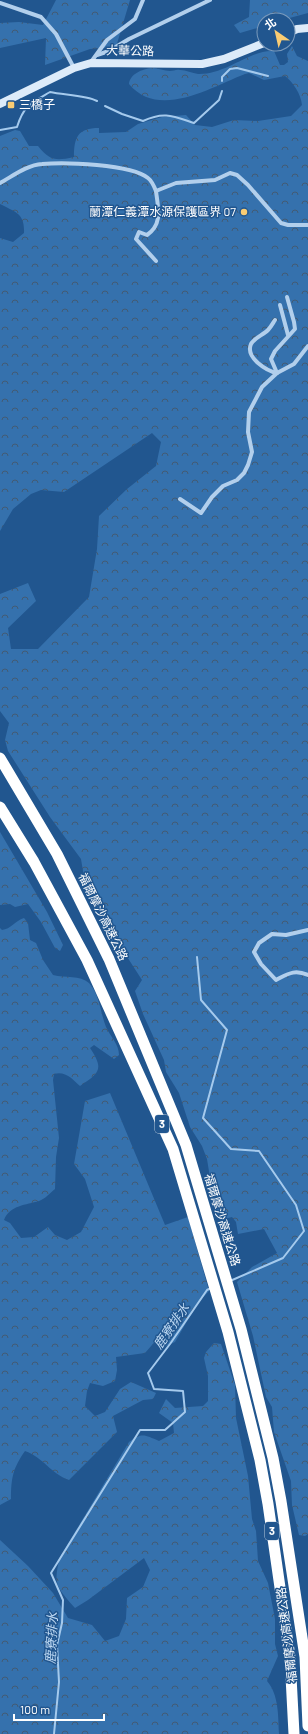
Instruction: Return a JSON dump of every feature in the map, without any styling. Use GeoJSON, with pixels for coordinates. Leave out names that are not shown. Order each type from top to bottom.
{"type":"FeatureCollection","features":[{"type":"Feature","properties":{"kind":"highway","name":"福爾摩沙高速公路"},"geometry":{"type":"LineString","coordinates":[[0,758],[57,854],[109,959],[186,1145],[241,1329],[282,1501],[305,1657],[308,1726]]}},
{"type":"Feature","properties":{"kind":"highway","name":"福爾摩沙高速公路"},"geometry":{"type":"LineString","coordinates":[[0,807],[34,862],[87,960],[174,1149],[201,1236],[228,1332],[260,1460],[268,1504],[290,1658],[294,1734]]}},
{"type":"Feature","properties":{"kind":"main road"},"geometry":{"type":"LineString","coordinates":[[296,29],[308,28]]}},
{"type":"Feature","properties":{"kind":"main road","name":"大華公路"},"geometry":{"type":"LineString","coordinates":[[0,104],[74,68],[91,63],[202,64],[224,59],[256,46]]}},
{"type":"Feature","properties":{"kind":"street"},"geometry":{"type":"LineString","coordinates":[[91,63],[108,40],[135,19],[143,0]]}},
{"type":"Feature","properties":{"kind":"street"},"geometry":{"type":"LineString","coordinates":[[96,55],[109,51],[129,39],[210,0]]}},
{"type":"Feature","properties":{"kind":"street"},"geometry":{"type":"LineString","coordinates":[[0,3],[41,17],[56,34],[74,68]]}},
{"type":"Feature","properties":{"kind":"street"},"geometry":{"type":"LineString","coordinates":[[0,183],[24,169],[41,164],[98,165],[131,171],[147,177],[153,183],[156,191],[159,218],[154,230],[147,235],[139,232],[136,239],[156,261]]}},
{"type":"Feature","properties":{"kind":"street"},"geometry":{"type":"LineString","coordinates":[[156,191],[176,183],[215,180],[230,173],[237,175],[248,185],[281,223],[288,225],[308,225]]}},
{"type":"Feature","properties":{"kind":"street"},"geometry":{"type":"LineString","coordinates":[[277,373],[271,359],[275,351],[295,329],[287,297]]}},
{"type":"Feature","properties":{"kind":"street"},"geometry":{"type":"LineString","coordinates":[[280,305],[288,335]]}},
{"type":"Feature","properties":{"kind":"street"},"geometry":{"type":"LineString","coordinates":[[275,320],[268,331],[252,343],[250,350],[255,360],[269,371],[277,373]]}},
{"type":"Feature","properties":{"kind":"street"},"geometry":{"type":"LineString","coordinates":[[180,499],[201,513],[212,497],[223,486],[237,480],[244,473],[252,452],[248,432],[249,412],[262,387],[277,373],[294,364],[308,346]]}},
{"type":"Feature","properties":{"kind":"street"},"geometry":{"type":"LineString","coordinates":[[308,930],[286,935],[272,934],[259,943],[254,952],[261,964],[276,980],[290,972],[296,971],[308,975]]}},
{"type":"Feature","properties":{"kind":"green space"},"geometry":{"type":"Polygon","coordinates":[[[56,0],[130,0],[116,47],[90,49],[45,65],[46,38],[0,48],[0,23],[19,22],[43,25],[56,0]]]}},
{"type":"Feature","properties":{"kind":"green space"},"geometry":{"type":"Polygon","coordinates":[[[250,0],[308,0],[308,13],[296,16],[296,12],[256,12],[256,28],[240,33],[234,25],[249,17],[250,0]]]}},
{"type":"Feature","properties":{"kind":"green space"},"geometry":{"type":"Polygon","coordinates":[[[262,52],[274,52],[280,65],[284,65],[288,62],[288,52],[295,52],[297,56],[308,61],[308,1534],[305,1536],[299,1535],[292,1505],[291,1481],[274,1432],[272,1407],[266,1397],[253,1336],[237,1282],[252,1267],[277,1253],[264,1229],[238,1234],[236,1222],[232,1217],[220,1220],[213,1196],[207,1159],[202,1146],[190,1127],[179,1093],[166,1072],[164,1060],[143,1014],[135,991],[142,980],[122,949],[112,941],[109,936],[84,877],[81,859],[50,817],[8,751],[5,740],[9,723],[0,711],[0,594],[28,583],[36,601],[8,628],[11,649],[38,649],[89,597],[97,549],[99,516],[127,489],[156,466],[161,442],[152,433],[64,492],[41,490],[31,494],[13,509],[0,531],[0,238],[13,242],[24,233],[24,226],[21,217],[18,214],[0,204],[0,136],[15,130],[20,131],[29,146],[38,146],[46,155],[54,159],[62,159],[74,157],[76,139],[82,132],[92,128],[99,128],[99,133],[126,132],[138,124],[162,117],[186,115],[195,125],[212,127],[234,120],[258,121],[291,116],[302,105],[296,89],[285,76],[264,80],[249,73],[201,92],[170,100],[155,99],[141,94],[129,84],[134,75],[148,69],[154,68],[166,71],[182,70],[198,74],[208,73],[218,71],[262,52]]]}},
{"type":"Feature","properties":{"kind":"green space"},"geometry":{"type":"Polygon","coordinates":[[[0,832],[47,912],[63,945],[60,951],[55,948],[41,922],[28,904],[15,907],[10,904],[0,905],[0,832]]]}},
{"type":"Feature","properties":{"kind":"green space"},"geometry":{"type":"Polygon","coordinates":[[[24,918],[28,923],[30,940],[36,943],[43,960],[53,975],[85,980],[93,988],[98,998],[106,1027],[116,1044],[119,1055],[114,1059],[94,1045],[90,1048],[97,1061],[98,1070],[92,1078],[80,1086],[65,1075],[58,1073],[54,1074],[53,1080],[59,1138],[56,1157],[55,1189],[39,1201],[14,1208],[4,1220],[10,1223],[21,1238],[34,1237],[48,1227],[55,1235],[67,1240],[81,1232],[94,1207],[85,1179],[74,1164],[85,1101],[110,1093],[165,1225],[188,1217],[209,1291],[197,1304],[175,1342],[166,1346],[158,1338],[145,1353],[116,1357],[117,1370],[115,1381],[103,1386],[90,1383],[87,1391],[85,1406],[95,1416],[105,1412],[120,1389],[131,1382],[156,1393],[153,1399],[143,1400],[113,1416],[117,1432],[69,1480],[57,1474],[37,1457],[25,1451],[15,1468],[11,1499],[0,1505],[0,928],[2,930],[11,927],[24,918]]]}},
{"type":"Feature","properties":{"kind":"green space"},"geometry":{"type":"Polygon","coordinates":[[[214,1343],[221,1344],[235,1385],[236,1418],[248,1476],[252,1519],[256,1531],[258,1561],[268,1583],[275,1619],[275,1644],[278,1656],[267,1681],[276,1699],[279,1734],[0,1734],[0,1540],[28,1566],[53,1593],[68,1618],[92,1625],[105,1641],[119,1636],[126,1619],[127,1598],[143,1587],[150,1570],[144,1558],[75,1608],[60,1590],[58,1585],[57,1574],[60,1557],[129,1442],[141,1436],[150,1437],[159,1441],[174,1433],[173,1423],[159,1413],[166,1399],[175,1408],[203,1406],[208,1401],[208,1376],[204,1358],[206,1352],[214,1343]]]}},
{"type":"Feature","properties":{"kind":"waterway"},"geometry":{"type":"LineString","coordinates":[[222,81],[222,77],[230,69],[237,68],[268,76]]}},
{"type":"Feature","properties":{"kind":"waterway"},"geometry":{"type":"LineString","coordinates":[[105,106],[143,121],[163,115],[194,123],[219,100],[222,91]]}},
{"type":"Feature","properties":{"kind":"waterway"},"geometry":{"type":"LineString","coordinates":[[0,130],[17,127],[22,114],[29,105],[50,92],[81,96],[97,101]]}},
{"type":"Feature","properties":{"kind":"waterway","name":"鹿寮排水"},"geometry":{"type":"LineString","coordinates":[[197,957],[201,1000],[227,1030],[203,1118],[231,1149],[259,1151],[296,1205],[304,1231],[283,1258],[230,1281]]}},
{"type":"Feature","properties":{"kind":"waterway","name":"鹿寮排水"},"geometry":{"type":"LineString","coordinates":[[54,1734],[59,1682],[57,1645],[62,1623],[63,1600],[51,1573],[140,1430],[165,1430],[185,1412],[183,1391],[154,1389],[148,1373],[207,1290],[211,1288]]}},
{"type":"Feature","properties":{"kind":"place","name":"三橋子"},"geometry":{"type":"Point","coordinates":[11,105]}},
{"type":"Feature","properties":{"kind":"place","name":"蘭潭仁義潭水源保護區界 07"},"geometry":{"type":"Point","coordinates":[244,212]}}]}
